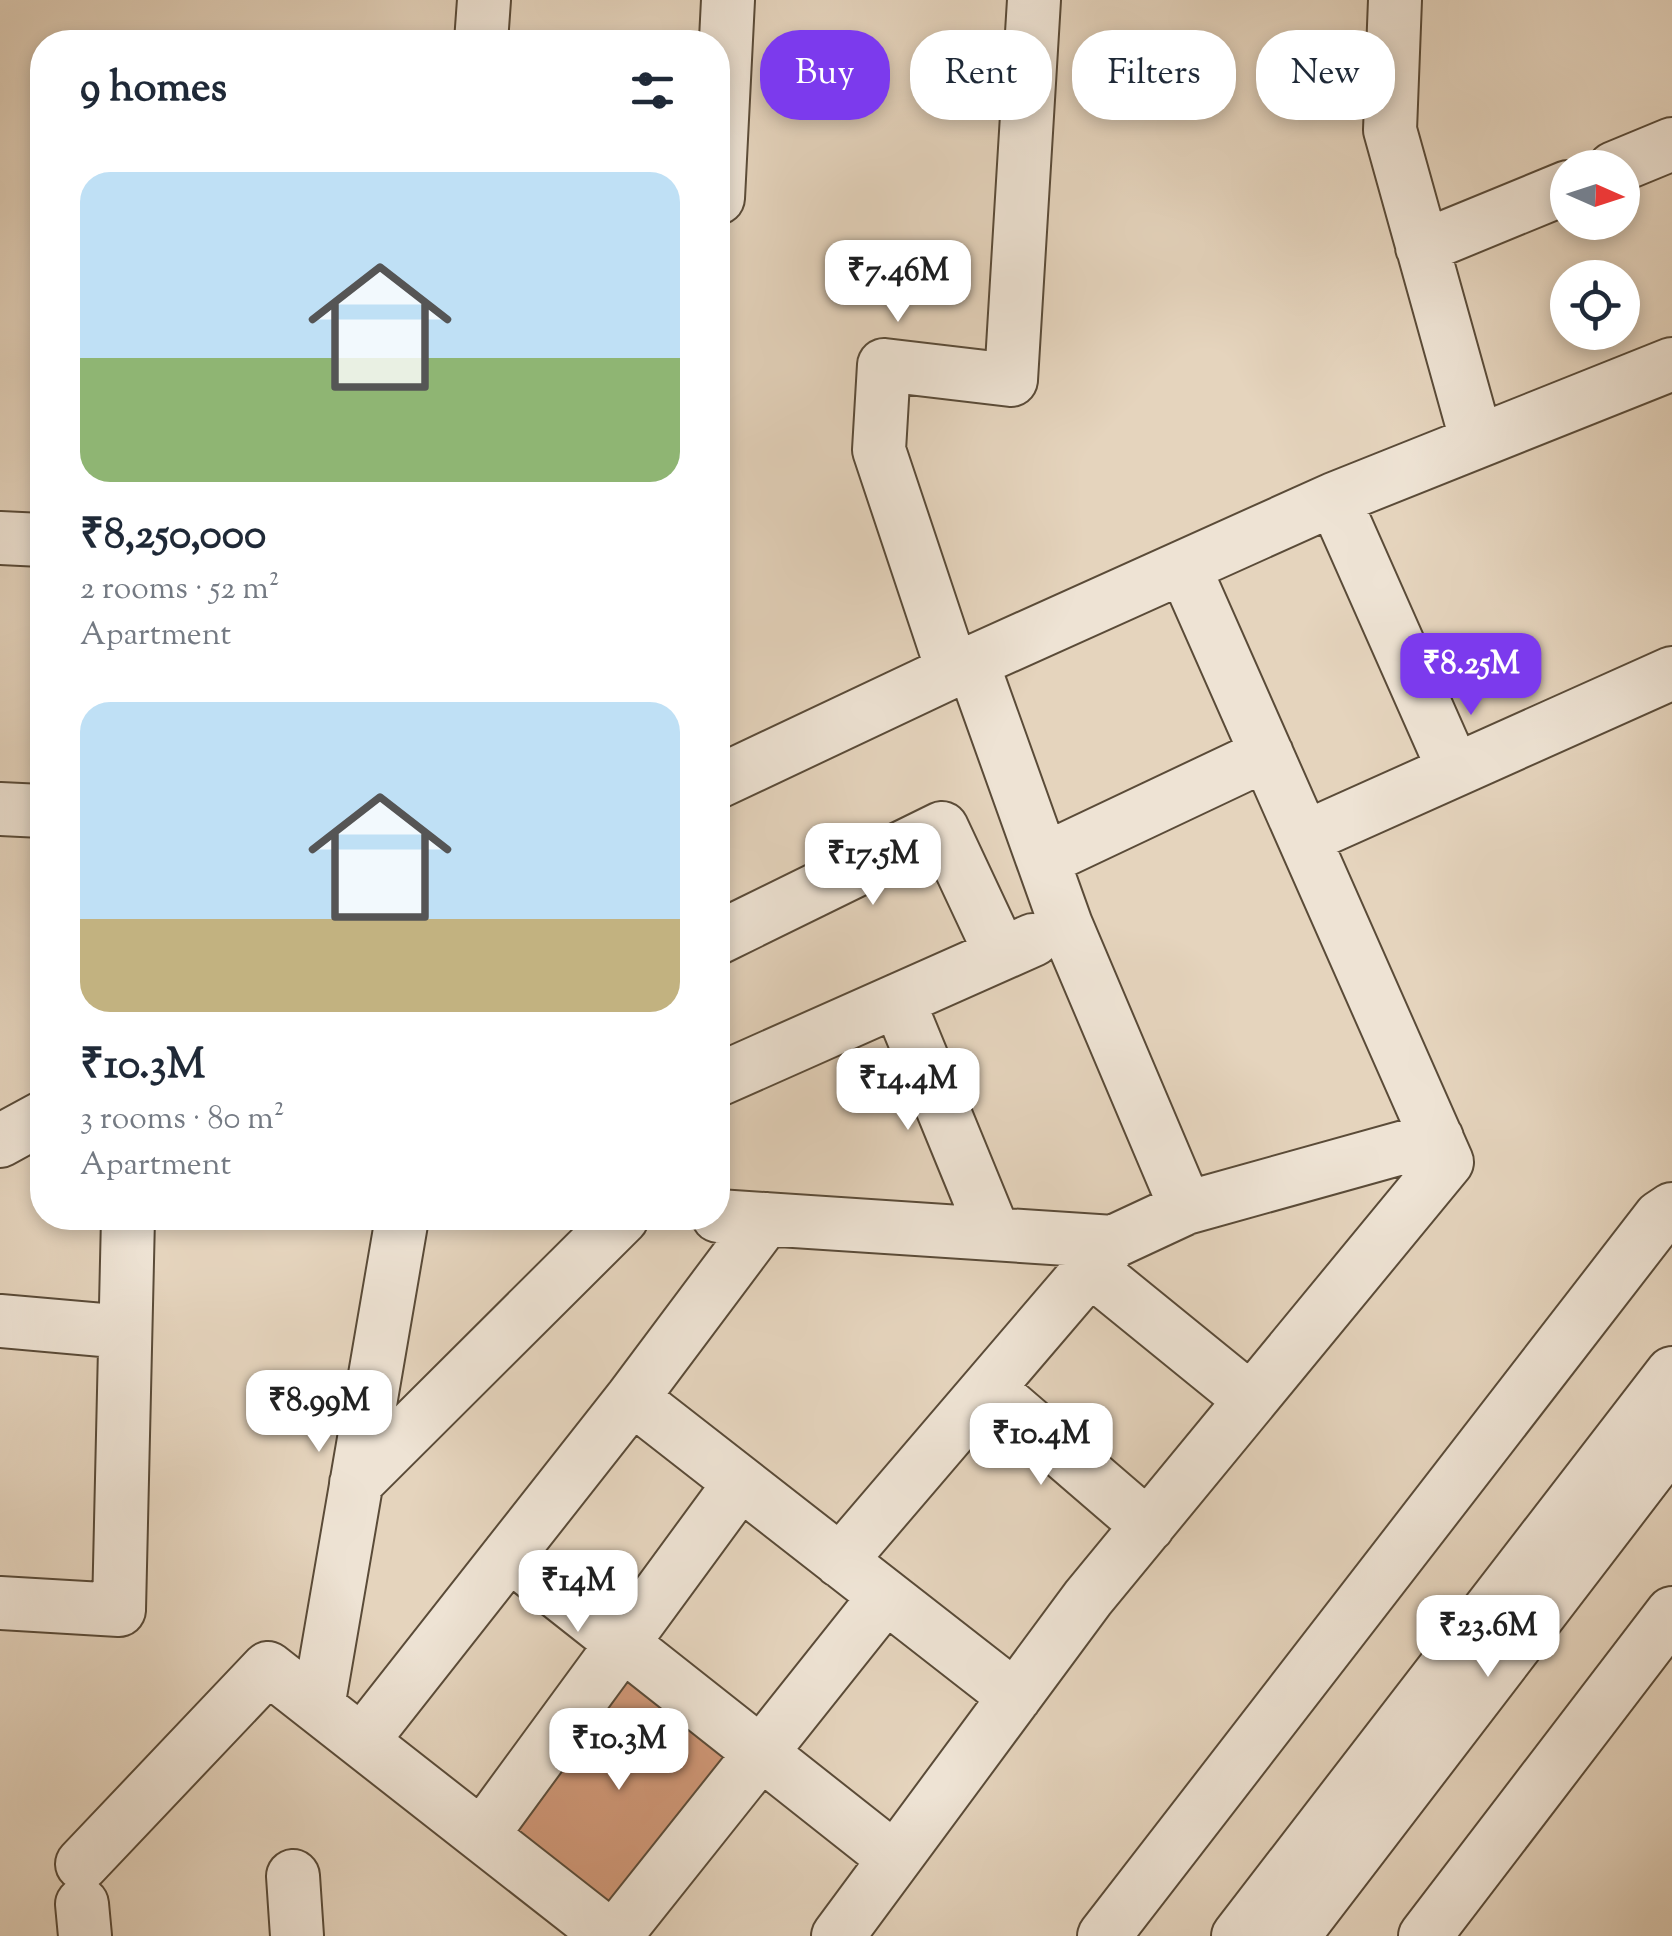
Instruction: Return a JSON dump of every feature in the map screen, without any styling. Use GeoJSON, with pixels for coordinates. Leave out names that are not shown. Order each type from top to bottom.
{"type":"FeatureCollection","features":[{"type":"Feature","properties":{"kind":"street"},"geometry":{"type":"LineString","coordinates":[[483,30],[484,0]]}},
{"type":"Feature","properties":{"kind":"street"},"geometry":{"type":"LineString","coordinates":[[726,30],[728,0]]}},
{"type":"Feature","properties":{"kind":"street"},"geometry":{"type":"LineString","coordinates":[[1034,0],[1011,380],[884,365],[879,450],[1066,925],[1186,1208]]}},
{"type":"Feature","properties":{"kind":"street"},"geometry":{"type":"LineString","coordinates":[[1395,0],[1390,130],[1477,442]]}},
{"type":"Feature","properties":{"kind":"street"},"geometry":{"type":"LineString","coordinates":[[1640,157],[1672,144]]}},
{"type":"Feature","properties":{"kind":"street"},"geometry":{"type":"LineString","coordinates":[[1422,247],[1550,194]]}},
{"type":"Feature","properties":{"kind":"street"},"geometry":{"type":"LineString","coordinates":[[730,776],[1334,498],[1672,364]]}},
{"type":"Feature","properties":{"kind":"street"},"geometry":{"type":"LineString","coordinates":[[1334,498],[1454,770]]}},
{"type":"Feature","properties":{"kind":"street"},"geometry":{"type":"LineString","coordinates":[[0,538],[30,539]]}},
{"type":"Feature","properties":{"kind":"street"},"geometry":{"type":"LineString","coordinates":[[838,1936],[1088,1598],[1447,1162],[1184,566]]}},
{"type":"Feature","properties":{"kind":"street"},"geometry":{"type":"LineString","coordinates":[[1304,838],[1672,673]]}},
{"type":"Feature","properties":{"kind":"street"},"geometry":{"type":"LineString","coordinates":[[1043,860],[1267,754]]}},
{"type":"Feature","properties":{"kind":"street"},"geometry":{"type":"LineString","coordinates":[[0,809],[30,811]]}},
{"type":"Feature","properties":{"kind":"street"},"geometry":{"type":"LineString","coordinates":[[730,932],[942,828],[1001,954]]}},
{"type":"Feature","properties":{"kind":"street"},"geometry":{"type":"LineString","coordinates":[[730,1075],[1066,925]]}},
{"type":"Feature","properties":{"kind":"street"},"geometry":{"type":"LineString","coordinates":[[898,1000],[994,1234]]}},
{"type":"Feature","properties":{"kind":"street"},"geometry":{"type":"LineString","coordinates":[[0,1140],[30,1124]]}},
{"type":"Feature","properties":{"kind":"street"},"geometry":{"type":"LineString","coordinates":[[840,1561],[1102,1255],[1186,1208],[1437,1138]]}},
{"type":"Feature","properties":{"kind":"street"},"geometry":{"type":"LineString","coordinates":[[1104,1936],[1660,1217],[1672,1210]]}},
{"type":"Feature","properties":{"kind":"street"},"geometry":{"type":"LineString","coordinates":[[362,1741],[632,1398],[742,1217],[994,1234],[1102,1255],[1250,1400]]}},
{"type":"Feature","properties":{"kind":"street"},"geometry":{"type":"LineString","coordinates":[[0,1603],[119,1610],[128,1230]]}},
{"type":"Feature","properties":{"kind":"street"},"geometry":{"type":"LineString","coordinates":[[318,1707],[400,1230]]}},
{"type":"Feature","properties":{"kind":"street"},"geometry":{"type":"LineString","coordinates":[[356,1482],[610,1230]]}},
{"type":"Feature","properties":{"kind":"street"},"geometry":{"type":"LineString","coordinates":[[0,1321],[125,1332]]}},
{"type":"Feature","properties":{"kind":"street"},"geometry":{"type":"LineString","coordinates":[[1238,1936],[1672,1373]]}},
{"type":"Feature","properties":{"kind":"street"},"geometry":{"type":"LineString","coordinates":[[988,1388],[1148,1526]]}},
{"type":"Feature","properties":{"kind":"street"},"geometry":{"type":"LineString","coordinates":[[632,1398],[1015,1697]]}},
{"type":"Feature","properties":{"kind":"street"},"geometry":{"type":"LineString","coordinates":[[1293,1936],[1672,1441]]}},
{"type":"Feature","properties":{"kind":"street"},"geometry":{"type":"LineString","coordinates":[[482,1835],[740,1483]]}},
{"type":"Feature","properties":{"kind":"street"},"geometry":{"type":"LineString","coordinates":[[509,1554],[895,1859]]}},
{"type":"Feature","properties":{"kind":"street"},"geometry":{"type":"LineString","coordinates":[[83,1901],[268,1668],[612,1936],[886,1596]]}},
{"type":"Feature","properties":{"kind":"street"},"geometry":{"type":"LineString","coordinates":[[1424,1936],[1672,1613]]}},
{"type":"Feature","properties":{"kind":"street"},"geometry":{"type":"LineString","coordinates":[[292,1876],[297,1936]]}},
{"type":"Feature","properties":{"kind":"building"},"geometry":{"type":"Polygon","coordinates":[[[630,1668],[739,1759],[602,1916],[502,1832],[630,1668]]]}}]}
